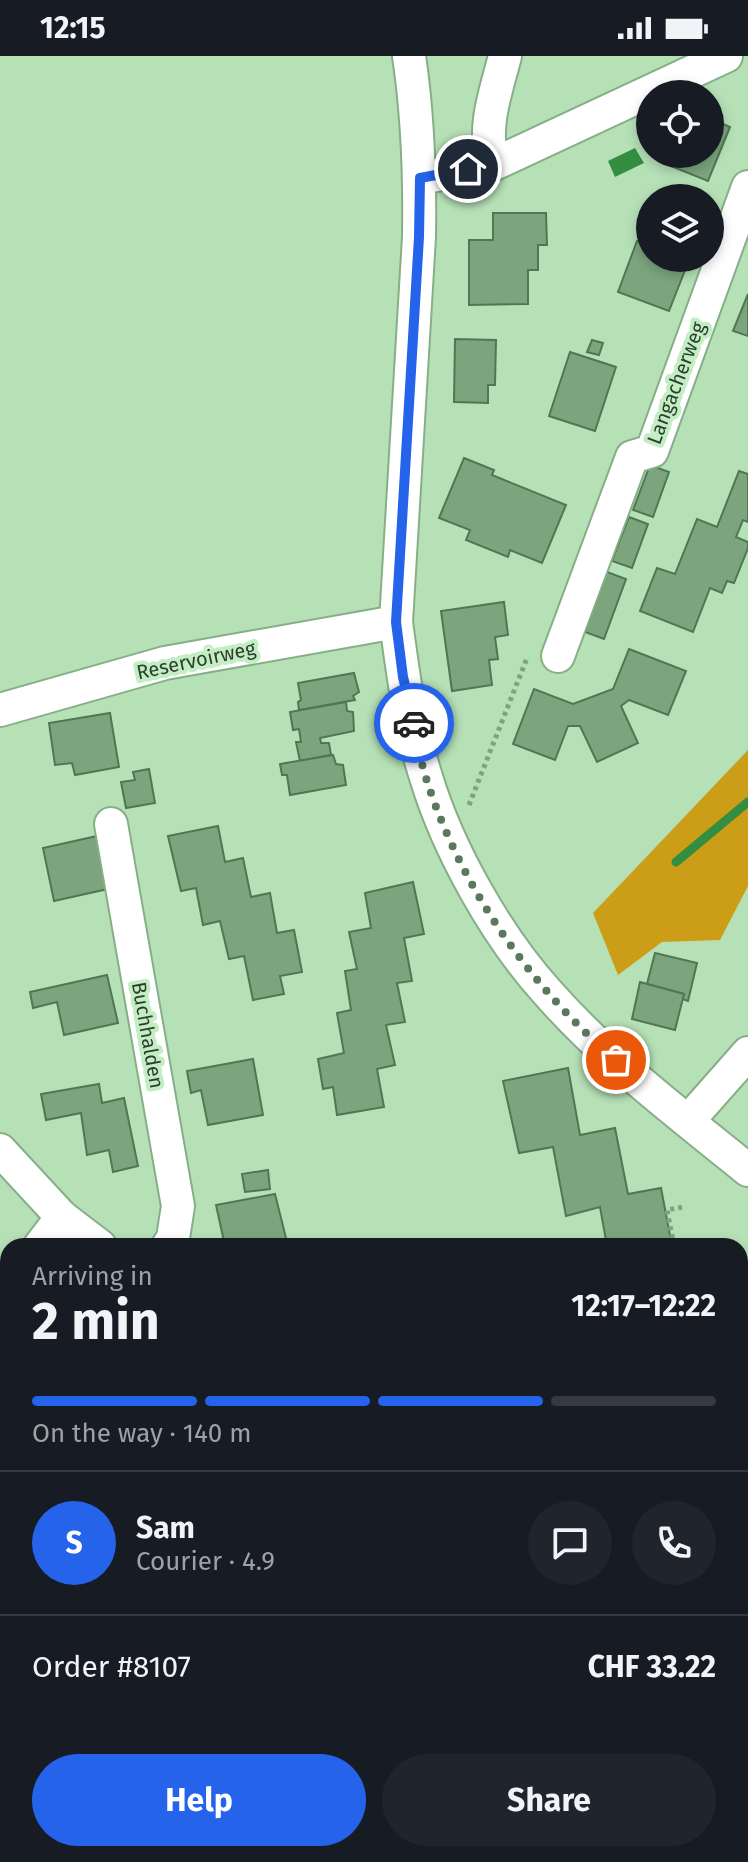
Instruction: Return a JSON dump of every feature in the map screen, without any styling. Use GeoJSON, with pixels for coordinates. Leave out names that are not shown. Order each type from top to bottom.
{"type":"FeatureCollection","features":[{"type":"Feature","properties":{"kind":"street"},"geometry":{"type":"LineString","coordinates":[[409,56],[420,178],[419,237],[396,622],[403,677],[426,777],[453,846],[493,919],[546,991],[592,1040],[748,1170]]}},
{"type":"Feature","properties":{"kind":"street"},"geometry":{"type":"LineString","coordinates":[[492,165],[488,121],[505,56]]}},
{"type":"Feature","properties":{"kind":"street"},"geometry":{"type":"LineString","coordinates":[[420,178],[492,165],[726,56]]}},
{"type":"Feature","properties":{"kind":"street","name":"Langacherweg"},"geometry":{"type":"LineString","coordinates":[[558,656],[632,457],[652,451],[748,187]]}},
{"type":"Feature","properties":{"kind":"street","name":"Reservoirweg"},"geometry":{"type":"LineString","coordinates":[[0,710],[165,663],[396,622]]}},
{"type":"Feature","properties":{"kind":"street","name":"Buchhalden"},"geometry":{"type":"LineString","coordinates":[[111,824],[178,1206],[173,1238]]}},
{"type":"Feature","properties":{"kind":"street"},"geometry":{"type":"LineString","coordinates":[[688,1121],[748,1053]]}},
{"type":"Feature","properties":{"kind":"street"},"geometry":{"type":"LineString","coordinates":[[0,1150],[62,1217],[90,1238]]}},
{"type":"Feature","properties":{"kind":"street"},"geometry":{"type":"LineString","coordinates":[[46,1238],[62,1217]]}},
{"type":"Feature","properties":{"kind":"path"},"geometry":{"type":"LineString","coordinates":[[453,846],[531,650],[558,656]]}},
{"type":"Feature","properties":{"kind":"path"},"geometry":{"type":"LineString","coordinates":[[672,1238],[667,1210],[683,1207]]}},
{"type":"Feature","properties":{"kind":"shaded area"},"geometry":{"type":"Polygon","coordinates":[[[636,150],[636,167],[615,177],[608,161],[636,150]]]}},
{"type":"Feature","properties":{"kind":"shaded area"},"geometry":{"type":"Polygon","coordinates":[[[748,750],[748,886],[720,940],[662,942],[618,975],[593,913],[748,750]]]}},
{"type":"Feature","properties":{"kind":"building"},"geometry":{"type":"Polygon","coordinates":[[[724,124],[730,127],[724,142],[724,124]]]}},
{"type":"Feature","properties":{"kind":"building"},"geometry":{"type":"Polygon","coordinates":[[[676,168],[713,168],[708,181],[676,168]]]}},
{"type":"Feature","properties":{"kind":"building"},"geometry":{"type":"Polygon","coordinates":[[[493,213],[546,213],[547,245],[538,245],[538,270],[528,270],[528,304],[469,305],[469,240],[493,240],[493,213]]]}},
{"type":"Feature","properties":{"kind":"building"},"geometry":{"type":"Polygon","coordinates":[[[636,244],[636,272],[684,272],[669,311],[618,292],[636,244]]]}},
{"type":"Feature","properties":{"kind":"building"},"geometry":{"type":"Polygon","coordinates":[[[748,294],[748,336],[733,331],[748,294]]]}},
{"type":"Feature","properties":{"kind":"building"},"geometry":{"type":"Polygon","coordinates":[[[455,339],[496,340],[495,385],[488,385],[488,403],[454,402],[455,339]]]}},
{"type":"Feature","properties":{"kind":"building"},"geometry":{"type":"Polygon","coordinates":[[[592,340],[603,343],[599,355],[587,352],[592,340]]]}},
{"type":"Feature","properties":{"kind":"building"},"geometry":{"type":"Polygon","coordinates":[[[570,352],[616,367],[595,431],[549,416],[570,352]]]}},
{"type":"Feature","properties":{"kind":"building"},"geometry":{"type":"Polygon","coordinates":[[[464,458],[494,470],[492,475],[566,505],[542,563],[510,550],[508,557],[466,540],[470,530],[439,518],[464,458]]]}},
{"type":"Feature","properties":{"kind":"building"},"geometry":{"type":"Polygon","coordinates":[[[650,465],[669,472],[653,517],[633,510],[650,465]]]}},
{"type":"Feature","properties":{"kind":"building"},"geometry":{"type":"Polygon","coordinates":[[[739,471],[748,474],[748,522],[743,520],[736,537],[748,542],[748,548],[734,583],[727,581],[722,593],[710,588],[693,632],[640,611],[657,568],[675,574],[697,519],[717,527],[739,471]]]}},
{"type":"Feature","properties":{"kind":"building"},"geometry":{"type":"Polygon","coordinates":[[[629,517],[648,524],[632,568],[612,561],[629,517]]]}},
{"type":"Feature","properties":{"kind":"building"},"geometry":{"type":"Polygon","coordinates":[[[607,572],[626,579],[604,639],[585,632],[607,572]]]}},
{"type":"Feature","properties":{"kind":"building"},"geometry":{"type":"Polygon","coordinates":[[[504,602],[508,635],[495,637],[498,659],[489,660],[492,685],[452,691],[441,611],[504,602]]]}},
{"type":"Feature","properties":{"kind":"building"},"geometry":{"type":"Polygon","coordinates":[[[629,649],[686,671],[668,715],[629,700],[621,706],[638,743],[597,762],[580,726],[568,726],[555,760],[513,744],[534,689],[573,704],[613,689],[629,649]]]}},
{"type":"Feature","properties":{"kind":"building"},"geometry":{"type":"Polygon","coordinates":[[[354,673],[359,692],[353,696],[355,700],[299,710],[298,683],[354,673]]]}},
{"type":"Feature","properties":{"kind":"building"},"geometry":{"type":"Polygon","coordinates":[[[346,702],[347,711],[353,712],[354,731],[320,738],[321,743],[329,743],[331,755],[300,761],[296,742],[301,742],[299,729],[293,730],[290,712],[346,702]]]}},
{"type":"Feature","properties":{"kind":"building"},"geometry":{"type":"Polygon","coordinates":[[[110,713],[119,767],[75,775],[72,763],[55,765],[49,723],[110,713]]]}},
{"type":"Feature","properties":{"kind":"building"},"geometry":{"type":"Polygon","coordinates":[[[333,755],[336,764],[343,765],[346,785],[290,795],[287,775],[282,775],[280,764],[333,755]]]}},
{"type":"Feature","properties":{"kind":"building"},"geometry":{"type":"Polygon","coordinates":[[[149,769],[155,803],[126,808],[121,782],[135,780],[133,772],[149,769]]]}},
{"type":"Feature","properties":{"kind":"building"},"geometry":{"type":"Polygon","coordinates":[[[218,826],[225,862],[243,858],[251,897],[270,893],[277,933],[294,930],[302,972],[280,976],[284,994],[253,1000],[244,956],[229,959],[220,921],[203,925],[196,888],[181,891],[168,836],[218,826]]]}},
{"type":"Feature","properties":{"kind":"building"},"geometry":{"type":"Polygon","coordinates":[[[97,836],[108,889],[54,901],[43,848],[97,836]]]}},
{"type":"Feature","properties":{"kind":"building"},"geometry":{"type":"Polygon","coordinates":[[[413,882],[424,934],[404,938],[412,981],[397,983],[405,1022],[386,1025],[395,1065],[377,1069],[384,1107],[337,1115],[333,1087],[323,1089],[318,1059],[344,1053],[337,1013],[351,1010],[345,971],[357,969],[349,932],[371,928],[365,893],[413,882]]]}},
{"type":"Feature","properties":{"kind":"building"},"geometry":{"type":"Polygon","coordinates":[[[655,953],[697,963],[688,1001],[682,999],[684,994],[647,984],[655,953]]]}},
{"type":"Feature","properties":{"kind":"building"},"geometry":{"type":"Polygon","coordinates":[[[107,975],[118,1023],[64,1035],[57,1002],[33,1008],[30,992],[107,975]]]}},
{"type":"Feature","properties":{"kind":"building"},"geometry":{"type":"Polygon","coordinates":[[[640,982],[684,994],[675,1030],[632,1019],[640,982]]]}},
{"type":"Feature","properties":{"kind":"building"},"geometry":{"type":"Polygon","coordinates":[[[253,1059],[263,1115],[208,1125],[201,1090],[191,1093],[187,1071],[253,1059]]]}},
{"type":"Feature","properties":{"kind":"building"},"geometry":{"type":"Polygon","coordinates":[[[568,1068],[580,1135],[615,1128],[628,1194],[661,1188],[670,1238],[606,1238],[600,1207],[566,1216],[553,1147],[519,1153],[503,1081],[568,1068]]]}},
{"type":"Feature","properties":{"kind":"building"},"geometry":{"type":"Polygon","coordinates":[[[99,1084],[102,1103],[124,1098],[138,1166],[113,1172],[109,1150],[87,1155],[81,1113],[46,1120],[41,1094],[99,1084]]]}},
{"type":"Feature","properties":{"kind":"building"},"geometry":{"type":"Polygon","coordinates":[[[268,1170],[270,1189],[245,1192],[242,1174],[268,1170]]]}},
{"type":"Feature","properties":{"kind":"building"},"geometry":{"type":"Polygon","coordinates":[[[275,1194],[286,1238],[223,1238],[216,1205],[275,1194]]]}},
{"type":"Feature","properties":{"kind":"waterway"},"geometry":{"type":"LineString","coordinates":[[676,862],[748,802]]}},
{"type":"Feature","properties":{"kind":"way so far"},"geometry":{"type":"LineString","coordinates":[[414,723],[426,777],[453,846],[493,919],[546,991],[592,1040],[616,1060]]}},
{"type":"Feature","properties":{"kind":"route"},"geometry":{"type":"LineString","coordinates":[[414,723],[403,677],[396,622],[420,178],[468,169]]}}]}
